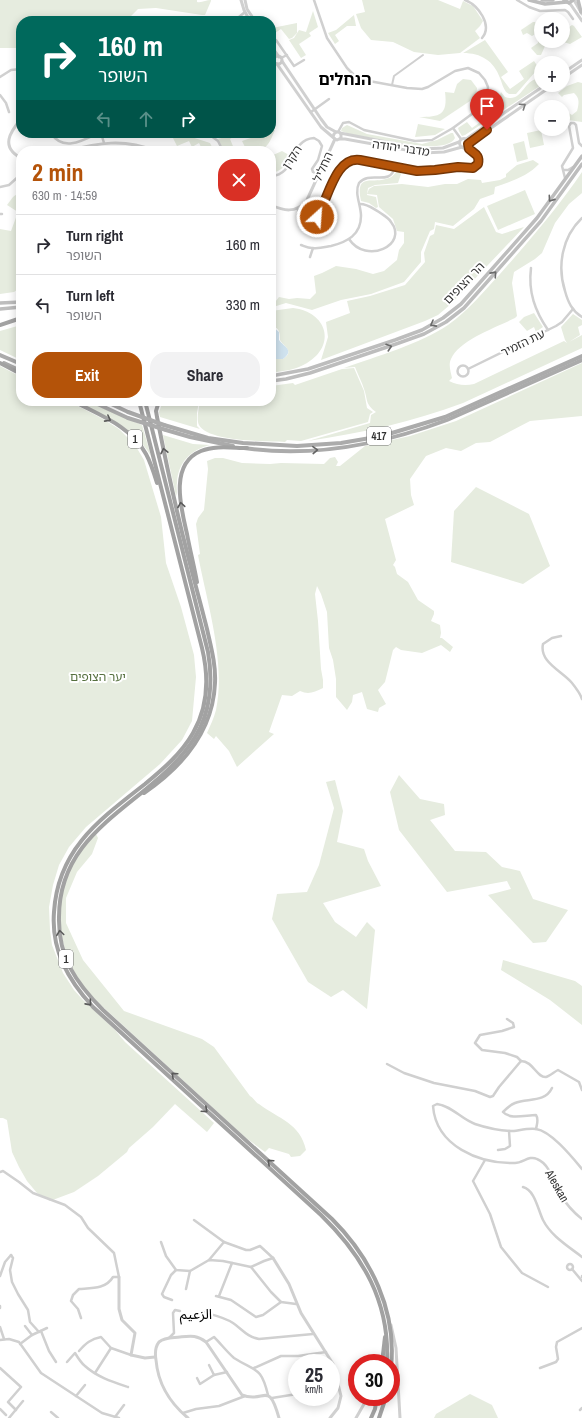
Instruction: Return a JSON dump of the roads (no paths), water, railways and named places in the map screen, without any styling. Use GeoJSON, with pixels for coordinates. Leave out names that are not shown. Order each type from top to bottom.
{"type":"FeatureCollection","features":[{"type":"Feature","properties":{"kind":"highway"},"geometry":{"type":"LineString","coordinates":[[0,325],[16,320]]}},
{"type":"Feature","properties":{"kind":"highway"},"geometry":{"type":"LineString","coordinates":[[0,362],[16,371]]}},
{"type":"Feature","properties":{"kind":"highway","name":"1"},"geometry":{"type":"LineString","coordinates":[[82,406],[114,423],[134,438],[146,454],[165,504],[186,581],[204,656],[206,683],[203,710],[193,733],[179,753],[165,767],[94,827],[79,843],[62,873],[56,896],[54,923],[58,950],[62,964],[72,981],[93,1007],[320,1215],[347,1242],[365,1268],[374,1288],[386,1330],[384,1354]]}},
{"type":"Feature","properties":{"kind":"highway"},"geometry":{"type":"LineString","coordinates":[[140,406],[165,504]]}},
{"type":"Feature","properties":{"kind":"highway","name":"1"},"geometry":{"type":"LineString","coordinates":[[146,406],[206,644],[210,668],[209,701],[199,731],[188,748],[167,771],[95,832],[82,847],[69,869],[62,889],[59,908],[59,932],[63,949],[73,974],[84,990],[103,1010],[342,1230],[356,1246],[373,1273],[380,1290],[388,1316],[392,1339],[391,1354]]}},
{"type":"Feature","properties":{"kind":"highway"},"geometry":{"type":"LineString","coordinates":[[158,406],[156,411],[158,424],[178,520],[206,626]]}},
{"type":"Feature","properties":{"kind":"highway"},"geometry":{"type":"LineString","coordinates":[[120,810],[155,786],[178,766],[197,742],[205,725],[212,702],[215,683],[214,662],[181,503],[180,488],[184,467],[191,457],[203,450],[218,447],[247,448]]}},
{"type":"Feature","properties":{"kind":"highway"},"geometry":{"type":"LineString","coordinates":[[372,1418],[376,1406]]}},
{"type":"Feature","properties":{"kind":"highway"},"geometry":{"type":"LineString","coordinates":[[379,1416],[383,1406]]}},
{"type":"Feature","properties":{"kind":"main road"},"geometry":{"type":"LineString","coordinates":[[529,0],[546,4],[573,0]]}},
{"type":"Feature","properties":{"kind":"main road"},"geometry":{"type":"LineString","coordinates":[[542,0],[553,0]]}},
{"type":"Feature","properties":{"kind":"main road"},"geometry":{"type":"LineString","coordinates":[[578,0],[581,13]]}},
{"type":"Feature","properties":{"kind":"main road","name":"הר הצופים"},"geometry":{"type":"LineString","coordinates":[[276,375],[308,368],[395,340],[422,330],[443,318],[461,304],[537,218],[582,156]]}},
{"type":"Feature","properties":{"kind":"main road","name":"הר הצופים"},"geometry":{"type":"LineString","coordinates":[[276,380],[286,379],[310,373],[396,344],[424,334],[446,322],[464,308],[541,221],[582,164]]}},
{"type":"Feature","properties":{"kind":"main road"},"geometry":{"type":"LineString","coordinates":[[0,303],[16,302]]}},
{"type":"Feature","properties":{"kind":"main road"},"geometry":{"type":"LineString","coordinates":[[0,309],[16,307]]}},
{"type":"Feature","properties":{"kind":"main road"},"geometry":{"type":"LineString","coordinates":[[0,356],[16,362]]}},
{"type":"Feature","properties":{"kind":"main road","name":"417"},"geometry":{"type":"LineString","coordinates":[[115,406],[164,425],[208,438],[256,444],[297,446],[341,443],[382,436],[445,417],[582,356]]}},
{"type":"Feature","properties":{"kind":"main road","name":"417"},"geometry":{"type":"LineString","coordinates":[[102,406],[128,418],[190,437],[247,448],[276,450],[322,450],[392,438],[424,428],[447,420],[582,360]]}},
{"type":"Feature","properties":{"kind":"main road"},"geometry":{"type":"LineString","coordinates":[[0,362],[16,368]]}},
{"type":"Feature","properties":{"kind":"street"},"geometry":{"type":"LineString","coordinates":[[241,0],[247,16]]}},
{"type":"Feature","properties":{"kind":"street"},"geometry":{"type":"LineString","coordinates":[[245,0],[247,9],[252,16]]}},
{"type":"Feature","properties":{"kind":"street"},"geometry":{"type":"LineString","coordinates":[[314,0],[324,33],[350,72],[361,79],[422,89],[458,70],[468,68],[479,74],[485,80],[488,87],[488,95],[483,105],[453,128],[437,138],[426,141],[415,141],[364,130],[349,122],[342,123],[338,132],[341,135],[340,139]]}},
{"type":"Feature","properties":{"kind":"street"},"geometry":{"type":"LineString","coordinates":[[465,0],[473,2],[486,23],[486,31],[482,38]]}},
{"type":"Feature","properties":{"kind":"street"},"geometry":{"type":"LineString","coordinates":[[517,0],[531,8],[545,11],[565,10],[573,19]]}},
{"type":"Feature","properties":{"kind":"street"},"geometry":{"type":"LineString","coordinates":[[573,0],[581,13]]}},
{"type":"Feature","properties":{"kind":"street"},"geometry":{"type":"LineString","coordinates":[[566,2],[572,6],[582,21]]}},
{"type":"Feature","properties":{"kind":"street"},"geometry":{"type":"LineString","coordinates":[[545,11],[546,4]]}},
{"type":"Feature","properties":{"kind":"street"},"geometry":{"type":"LineString","coordinates":[[240,16],[245,12]]}},
{"type":"Feature","properties":{"kind":"street"},"geometry":{"type":"LineString","coordinates":[[276,40],[294,66],[304,60]]}},
{"type":"Feature","properties":{"kind":"street","name":"מדבר יהודה"},"geometry":{"type":"LineString","coordinates":[[276,52],[327,127],[338,132],[423,149],[443,148],[460,141]]}},
{"type":"Feature","properties":{"kind":"street"},"geometry":{"type":"LineString","coordinates":[[276,62],[287,55]]}},
{"type":"Feature","properties":{"kind":"street"},"geometry":{"type":"LineString","coordinates":[[392,85],[394,76],[423,55]]}},
{"type":"Feature","properties":{"kind":"street"},"geometry":{"type":"LineString","coordinates":[[276,57],[281,59]]}},
{"type":"Feature","properties":{"kind":"street"},"geometry":{"type":"LineString","coordinates":[[570,68],[582,60]]}},
{"type":"Feature","properties":{"kind":"street"},"geometry":{"type":"LineString","coordinates":[[276,63],[323,129],[334,138]]}},
{"type":"Feature","properties":{"kind":"street"},"geometry":{"type":"LineString","coordinates":[[570,73],[582,65]]}},
{"type":"Feature","properties":{"kind":"street"},"geometry":{"type":"LineString","coordinates":[[0,77],[12,70],[16,70]]}},
{"type":"Feature","properties":{"kind":"street"},"geometry":{"type":"LineString","coordinates":[[460,141],[466,139],[535,92]]}},
{"type":"Feature","properties":{"kind":"street"},"geometry":{"type":"LineString","coordinates":[[463,147],[543,92]]}},
{"type":"Feature","properties":{"kind":"street"},"geometry":{"type":"LineString","coordinates":[[0,95],[6,103],[9,112]]}},
{"type":"Feature","properties":{"kind":"street"},"geometry":{"type":"LineString","coordinates":[[311,112],[329,99]]}},
{"type":"Feature","properties":{"kind":"street"},"geometry":{"type":"LineString","coordinates":[[565,179],[562,165],[573,149],[569,125],[571,123],[576,125],[579,143],[582,146]]}},
{"type":"Feature","properties":{"kind":"street"},"geometry":{"type":"LineString","coordinates":[[16,125],[9,138],[9,145],[12,151],[16,154]]}},
{"type":"Feature","properties":{"kind":"street"},"geometry":{"type":"LineString","coordinates":[[453,128],[460,141],[460,145],[475,155],[476,163],[474,166],[467,167]]}},
{"type":"Feature","properties":{"kind":"street","name":"החליל"},"geometry":{"type":"LineString","coordinates":[[298,209],[308,200],[334,138],[334,134],[338,132]]}},
{"type":"Feature","properties":{"kind":"street"},"geometry":{"type":"LineString","coordinates":[[55,138],[67,144],[80,142],[88,138]]}},
{"type":"Feature","properties":{"kind":"street"},"geometry":{"type":"LineString","coordinates":[[102,138],[104,143]]}},
{"type":"Feature","properties":{"kind":"street"},"geometry":{"type":"LineString","coordinates":[[215,138],[218,140],[221,146]]}},
{"type":"Feature","properties":{"kind":"street","name":"הקרן"},"geometry":{"type":"LineString","coordinates":[[276,175],[284,171],[290,164],[298,145],[304,140],[314,138],[320,141],[322,146],[318,160],[312,169],[313,172],[319,175]]}},
{"type":"Feature","properties":{"kind":"street","name":"מדבר יהודה"},"geometry":{"type":"LineString","coordinates":[[334,138],[423,153],[440,152],[463,147]]}},
{"type":"Feature","properties":{"kind":"street"},"geometry":{"type":"LineString","coordinates":[[276,207],[286,210],[298,209],[300,216],[311,221],[317,217],[338,171],[348,162],[357,159],[424,171],[456,167],[475,167],[479,160],[476,153],[468,148],[468,142],[466,139]]}},
{"type":"Feature","properties":{"kind":"street"},"geometry":{"type":"LineString","coordinates":[[90,146],[104,143],[129,144],[136,146]]}},
{"type":"Feature","properties":{"kind":"street"},"geometry":{"type":"LineString","coordinates":[[563,169],[567,170],[574,166]]}},
{"type":"Feature","properties":{"kind":"street"},"geometry":{"type":"LineString","coordinates":[[300,245],[313,248],[322,248],[349,240],[360,222],[360,204],[357,188],[361,181],[367,178],[389,176],[395,167]]}},
{"type":"Feature","properties":{"kind":"street"},"geometry":{"type":"LineString","coordinates":[[0,187],[9,185],[16,179]]}},
{"type":"Feature","properties":{"kind":"street"},"geometry":{"type":"LineString","coordinates":[[349,240],[356,246],[369,251],[378,252],[390,245],[395,236],[394,225],[390,220],[368,205],[360,204]]}},
{"type":"Feature","properties":{"kind":"street"},"geometry":{"type":"LineString","coordinates":[[582,218],[567,241],[561,265],[562,283],[567,297],[573,309],[582,317]]}},
{"type":"Feature","properties":{"kind":"street"},"geometry":{"type":"LineString","coordinates":[[310,258],[313,248]]}},
{"type":"Feature","properties":{"kind":"street"},"geometry":{"type":"LineString","coordinates":[[531,268],[530,280],[533,301],[537,312],[548,330]]}},
{"type":"Feature","properties":{"kind":"street","name":"עת הזמיר"},"geometry":{"type":"LineString","coordinates":[[468,369],[562,322],[573,309]]}},
{"type":"Feature","properties":{"kind":"street"},"geometry":{"type":"LineString","coordinates":[[460,366],[465,366],[468,369],[465,376],[462,377],[457,373],[460,366]]}},
{"type":"Feature","properties":{"kind":"street"},"geometry":{"type":"LineString","coordinates":[[561,636],[552,638],[543,644],[544,656],[571,682],[582,699]]}},
{"type":"Feature","properties":{"kind":"street"},"geometry":{"type":"LineString","coordinates":[[507,1019],[513,1023],[514,1027],[480,1036],[475,1043],[482,1050],[505,1053],[517,1057],[521,1061],[529,1063],[542,1076],[545,1077],[558,1070],[579,1082],[582,1090]]}},
{"type":"Feature","properties":{"kind":"street"},"geometry":{"type":"LineString","coordinates":[[386,1064],[404,1073],[434,1083],[474,1091],[490,1097],[493,1096],[499,1086],[521,1061]]}},
{"type":"Feature","properties":{"kind":"street"},"geometry":{"type":"LineString","coordinates":[[536,1129],[538,1121],[536,1115],[510,1116],[505,1115],[503,1112],[514,1103],[549,1094],[552,1088]]}},
{"type":"Feature","properties":{"kind":"street"},"geometry":{"type":"LineString","coordinates":[[548,1287],[522,1273],[501,1246],[490,1214],[473,1181],[485,1160],[458,1149],[449,1140],[439,1125],[433,1106],[437,1104],[441,1105],[474,1123],[492,1128],[508,1130],[536,1129],[545,1132],[582,1169]]}},
{"type":"Feature","properties":{"kind":"street"},"geometry":{"type":"LineString","coordinates":[[498,1150],[505,1149],[510,1146],[508,1130]]}},
{"type":"Feature","properties":{"kind":"street","name":"Aleskan"},"geometry":{"type":"LineString","coordinates":[[485,1160],[500,1163],[517,1163],[531,1157],[537,1158],[545,1166],[565,1201],[574,1213],[582,1219]]}},
{"type":"Feature","properties":{"kind":"street"},"geometry":{"type":"LineString","coordinates":[[0,1172],[3,1171],[33,1193],[65,1206],[81,1217],[88,1228],[114,1253],[119,1277],[119,1309],[122,1320],[134,1333],[131,1355]]}},
{"type":"Feature","properties":{"kind":"street"},"geometry":{"type":"LineString","coordinates":[[522,1187],[527,1188],[531,1192],[549,1230],[582,1257]]}},
{"type":"Feature","properties":{"kind":"street"},"geometry":{"type":"LineString","coordinates":[[194,1220],[224,1242],[246,1250],[260,1246],[274,1258],[289,1284],[296,1304],[313,1334],[326,1352],[298,1356],[281,1356],[254,1368]]}},
{"type":"Feature","properties":{"kind":"street"},"geometry":{"type":"LineString","coordinates":[[161,1242],[166,1256],[176,1270]]}},
{"type":"Feature","properties":{"kind":"street"},"geometry":{"type":"LineString","coordinates":[[172,1300],[164,1297],[162,1294],[171,1275],[176,1270],[190,1271],[209,1260],[224,1242]]}},
{"type":"Feature","properties":{"kind":"street"},"geometry":{"type":"LineString","coordinates":[[0,1276],[5,1262],[11,1255],[13,1258],[10,1270],[12,1282],[28,1310],[30,1322],[40,1331],[56,1362]]}},
{"type":"Feature","properties":{"kind":"street"},"geometry":{"type":"LineString","coordinates":[[209,1260],[223,1261],[251,1267],[274,1258]]}},
{"type":"Feature","properties":{"kind":"street"},"geometry":{"type":"LineString","coordinates":[[232,1263],[217,1296],[231,1300],[256,1317],[263,1315],[281,1302]]}},
{"type":"Feature","properties":{"kind":"street"},"geometry":{"type":"LineString","coordinates":[[251,1267],[281,1302],[296,1304]]}},
{"type":"Feature","properties":{"kind":"street"},"geometry":{"type":"LineString","coordinates":[[572,1269],[582,1281]]}},
{"type":"Feature","properties":{"kind":"street"},"geometry":{"type":"LineString","coordinates":[[186,1289],[190,1271]]}},
{"type":"Feature","properties":{"kind":"street"},"geometry":{"type":"LineString","coordinates":[[82,1318],[78,1309],[71,1301],[73,1295],[79,1289],[104,1286],[109,1284],[113,1277],[119,1277]]}},
{"type":"Feature","properties":{"kind":"street"},"geometry":{"type":"LineString","coordinates":[[169,1338],[174,1333],[173,1313],[175,1310],[180,1312]]}},
{"type":"Feature","properties":{"kind":"street"},"geometry":{"type":"LineString","coordinates":[[203,1312],[219,1316],[233,1323],[252,1338],[259,1339],[313,1334]]}},
{"type":"Feature","properties":{"kind":"street"},"geometry":{"type":"LineString","coordinates":[[388,1316],[396,1348],[400,1418]]}},
{"type":"Feature","properties":{"kind":"street"},"geometry":{"type":"LineString","coordinates":[[0,1326],[4,1338]]}},
{"type":"Feature","properties":{"kind":"street"},"geometry":{"type":"LineString","coordinates":[[25,1326],[32,1335]]}},
{"type":"Feature","properties":{"kind":"street"},"geometry":{"type":"LineString","coordinates":[[20,1344],[32,1335],[47,1328]]}},
{"type":"Feature","properties":{"kind":"street"},"geometry":{"type":"LineString","coordinates":[[540,1368],[556,1362],[558,1359],[556,1347],[557,1342],[582,1328]]}},
{"type":"Feature","properties":{"kind":"street"},"geometry":{"type":"LineString","coordinates":[[188,1418],[170,1399],[163,1388],[158,1374],[155,1357],[158,1343],[169,1338],[197,1336],[206,1342],[242,1394],[246,1396]]}},
{"type":"Feature","properties":{"kind":"street"},"geometry":{"type":"LineString","coordinates":[[79,1351],[85,1343],[91,1339],[101,1337],[111,1348],[145,1358],[155,1357]]}},
{"type":"Feature","properties":{"kind":"street"},"geometry":{"type":"LineString","coordinates":[[0,1340],[4,1338],[20,1344],[41,1373],[102,1413],[119,1418]]}},
{"type":"Feature","properties":{"kind":"street"},"geometry":{"type":"LineString","coordinates":[[206,1342],[214,1338],[234,1357],[254,1368],[262,1375],[268,1395]]}},
{"type":"Feature","properties":{"kind":"street"},"geometry":{"type":"LineString","coordinates":[[95,1373],[111,1348]]}},
{"type":"Feature","properties":{"kind":"street"},"geometry":{"type":"LineString","coordinates":[[67,1362],[75,1353],[83,1366],[110,1381],[128,1387]]}},
{"type":"Feature","properties":{"kind":"street"},"geometry":{"type":"LineString","coordinates":[[208,1365],[214,1376]]}},
{"type":"Feature","properties":{"kind":"street"},"geometry":{"type":"LineString","coordinates":[[0,1368],[21,1387],[8,1402],[16,1410]]}},
{"type":"Feature","properties":{"kind":"street"},"geometry":{"type":"LineString","coordinates":[[197,1378],[200,1384],[214,1376],[226,1372]]}},
{"type":"Feature","properties":{"kind":"street"},"geometry":{"type":"LineString","coordinates":[[76,1396],[85,1385]]}},
{"type":"Feature","properties":{"kind":"street"},"geometry":{"type":"LineString","coordinates":[[182,1413],[196,1409],[219,1406],[246,1396],[268,1395],[272,1398],[275,1404],[279,1418]]}},
{"type":"Feature","properties":{"kind":"street"},"geometry":{"type":"LineString","coordinates":[[272,1398],[288,1395]]}},
{"type":"Feature","properties":{"kind":"street"},"geometry":{"type":"LineString","coordinates":[[9,1418],[23,1401]]}},
{"type":"Feature","properties":{"kind":"street"},"geometry":{"type":"LineString","coordinates":[[115,1417],[124,1405]]}},
{"type":"Feature","properties":{"kind":"street"},"geometry":{"type":"LineString","coordinates":[[330,1418],[338,1406]]}},
{"type":"Feature","properties":{"kind":"street"},"geometry":{"type":"LineString","coordinates":[[356,1418],[363,1406]]}},
{"type":"Feature","properties":{"kind":"street"},"geometry":{"type":"LineString","coordinates":[[0,1409],[6,1415]]}},
{"type":"Feature","properties":{"kind":"street"},"geometry":{"type":"LineString","coordinates":[[51,1412],[58,1418]]}},
{"type":"Feature","properties":{"kind":"street"},"geometry":{"type":"LineString","coordinates":[[99,1418],[102,1413]]}},
{"type":"Feature","properties":{"kind":"water"},"geometry":{"type":"Polygon","coordinates":[[[276,330],[279,332],[279,340],[288,351],[283,359],[276,359],[276,330]]]}},
{"type":"Feature","properties":{"kind":"district","name":"הנחלים"},"geometry":{"type":"Point","coordinates":[345,79]}},
{"type":"Feature","properties":{"kind":"district","name":"الزعيم"},"geometry":{"type":"Point","coordinates":[196,1314]}},
{"type":"Feature","properties":{"kind":"park label","name":"יער הצופים"},"geometry":{"type":"Point","coordinates":[98,677]}}]}
